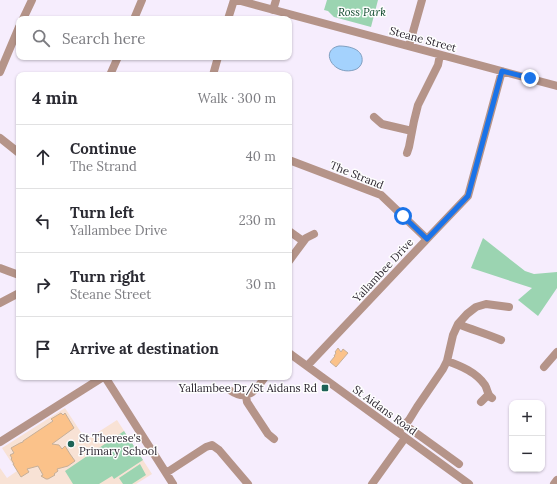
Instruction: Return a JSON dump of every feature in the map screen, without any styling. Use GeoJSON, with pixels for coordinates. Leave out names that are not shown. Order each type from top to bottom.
{"type":"FeatureCollection","features":[{"type":"Feature","properties":{"kind":"street"},"geometry":{"type":"LineString","coordinates":[[24,16],[32,0]]}},
{"type":"Feature","properties":{"kind":"street"},"geometry":{"type":"LineString","coordinates":[[135,16],[142,0]]}},
{"type":"Feature","properties":{"kind":"street"},"geometry":{"type":"LineString","coordinates":[[229,16],[234,0]]}},
{"type":"Feature","properties":{"kind":"street","name":"Steane Street"},"geometry":{"type":"LineString","coordinates":[[237,0],[557,86]]}},
{"type":"Feature","properties":{"kind":"street"},"geometry":{"type":"LineString","coordinates":[[273,10],[276,0]]}},
{"type":"Feature","properties":{"kind":"street"},"geometry":{"type":"LineString","coordinates":[[409,46],[422,0]]}},
{"type":"Feature","properties":{"kind":"street"},"geometry":{"type":"LineString","coordinates":[[0,72],[16,35]]}},
{"type":"Feature","properties":{"kind":"street"},"geometry":{"type":"LineString","coordinates":[[407,153],[418,106],[438,65],[440,55]]}},
{"type":"Feature","properties":{"kind":"street"},"geometry":{"type":"LineString","coordinates":[[111,72],[117,60]]}},
{"type":"Feature","properties":{"kind":"street"},"geometry":{"type":"LineString","coordinates":[[214,72],[217,60]]}},
{"type":"Feature","properties":{"kind":"street","name":"Yallambee Drive"},"geometry":{"type":"LineString","coordinates":[[307,366],[468,196],[502,71]]}},
{"type":"Feature","properties":{"kind":"street"},"geometry":{"type":"LineString","coordinates":[[374,117],[382,124],[412,132]]}},
{"type":"Feature","properties":{"kind":"street"},"geometry":{"type":"LineString","coordinates":[[0,138],[16,151]]}},
{"type":"Feature","properties":{"kind":"street"},"geometry":{"type":"LineString","coordinates":[[0,144],[16,156]]}},
{"type":"Feature","properties":{"kind":"street","name":"The Strand"},"geometry":{"type":"LineString","coordinates":[[292,161],[381,195],[427,239]]}},
{"type":"Feature","properties":{"kind":"street"},"geometry":{"type":"LineString","coordinates":[[292,233],[303,242]]}},
{"type":"Feature","properties":{"kind":"street"},"geometry":{"type":"LineString","coordinates":[[292,257],[303,242],[310,235],[314,234]]}},
{"type":"Feature","properties":{"kind":"street"},"geometry":{"type":"LineString","coordinates":[[0,268],[16,273]]}},
{"type":"Feature","properties":{"kind":"street"},"geometry":{"type":"LineString","coordinates":[[3,301],[16,290]]}},
{"type":"Feature","properties":{"kind":"street"},"geometry":{"type":"LineString","coordinates":[[3,301],[16,294]]}},
{"type":"Feature","properties":{"kind":"street"},"geometry":{"type":"LineString","coordinates":[[398,432],[409,420],[440,375],[447,361],[452,335],[458,324],[476,307],[486,304],[509,307]]}},
{"type":"Feature","properties":{"kind":"street"},"geometry":{"type":"LineString","coordinates":[[458,324],[502,340]]}},
{"type":"Feature","properties":{"kind":"street"},"geometry":{"type":"LineString","coordinates":[[544,367],[557,352]]}},
{"type":"Feature","properties":{"kind":"street","name":"St Aidans Road"},"geometry":{"type":"LineString","coordinates":[[292,355],[398,432],[465,483]]}},
{"type":"Feature","properties":{"kind":"street"},"geometry":{"type":"LineString","coordinates":[[447,361],[473,373],[485,384],[490,397],[481,402]]}},
{"type":"Feature","properties":{"kind":"street"},"geometry":{"type":"LineString","coordinates":[[0,442],[103,380]]}},
{"type":"Feature","properties":{"kind":"street"},"geometry":{"type":"LineString","coordinates":[[107,380],[173,484]]}},
{"type":"Feature","properties":{"kind":"street"},"geometry":{"type":"LineString","coordinates":[[231,391],[246,396],[254,391],[263,380]]}},
{"type":"Feature","properties":{"kind":"street"},"geometry":{"type":"LineString","coordinates":[[246,396],[247,402],[268,434],[274,439]]}},
{"type":"Feature","properties":{"kind":"street","name":"St Aidans Road"},"geometry":{"type":"LineString","coordinates":[[405,424],[459,464]]}},
{"type":"Feature","properties":{"kind":"street"},"geometry":{"type":"LineString","coordinates":[[372,484],[405,438]]}},
{"type":"Feature","properties":{"kind":"street"},"geometry":{"type":"LineString","coordinates":[[166,473],[212,442],[248,484]]}},
{"type":"Feature","properties":{"kind":"street"},"geometry":{"type":"LineString","coordinates":[[554,484],[557,480]]}},
{"type":"Feature","properties":{"kind":"shaded area","name":"St Therese's Primary School"},"geometry":{"type":"Polygon","coordinates":[[[65,408],[86,440],[117,420],[152,474],[136,484],[0,484],[0,468],[7,478],[17,471],[2,448],[65,408]]]}},
{"type":"Feature","properties":{"kind":"green space","name":"Ross Park"},"geometry":{"type":"Polygon","coordinates":[[[327,0],[378,0],[371,27],[334,17],[328,11],[324,10],[327,0]]]}},
{"type":"Feature","properties":{"kind":"green space"},"geometry":{"type":"Polygon","coordinates":[[[483,238],[525,271],[534,274],[557,272],[557,288],[538,316],[518,300],[532,288],[471,268],[483,238]]]}},
{"type":"Feature","properties":{"kind":"green space"},"geometry":{"type":"Polygon","coordinates":[[[124,431],[143,460],[114,479],[112,476],[99,484],[73,484],[65,471],[124,431]]]}},
{"type":"Feature","properties":{"kind":"green space"},"geometry":{"type":"Polygon","coordinates":[[[140,464],[146,475],[132,484],[123,484],[119,478],[140,464]]]}},
{"type":"Feature","properties":{"kind":"water"},"geometry":{"type":"Polygon","coordinates":[[[339,46],[355,49],[361,54],[362,62],[357,69],[347,71],[340,69],[331,62],[329,57],[330,52],[333,48],[339,46]]]}},
{"type":"Feature","properties":{"kind":"building"},"geometry":{"type":"Polygon","coordinates":[[[338,348],[341,352],[343,349],[348,353],[336,367],[330,362],[335,356],[335,352],[338,348]]]}},
{"type":"Feature","properties":{"kind":"building"},"geometry":{"type":"Polygon","coordinates":[[[61,413],[63,415],[65,413],[74,428],[52,444],[59,445],[62,449],[65,446],[75,461],[68,466],[57,469],[58,471],[54,474],[55,475],[48,479],[41,476],[43,475],[38,466],[27,469],[29,472],[21,477],[11,459],[12,458],[10,455],[14,453],[11,448],[23,442],[53,421],[51,419],[61,413]]]}},
{"type":"Feature","properties":{"kind":"place","name":"Yallambee Dr/St Aidans Rd"},"geometry":{"type":"Point","coordinates":[325,388]}},
{"type":"Feature","properties":{"kind":"place","name":"St Therese's Primary School"},"geometry":{"type":"Point","coordinates":[71,444]}},
{"type":"Feature","properties":{"kind":"route"},"geometry":{"type":"LineString","coordinates":[[403,216],[427,239],[468,196],[502,71],[530,78]]}}]}
